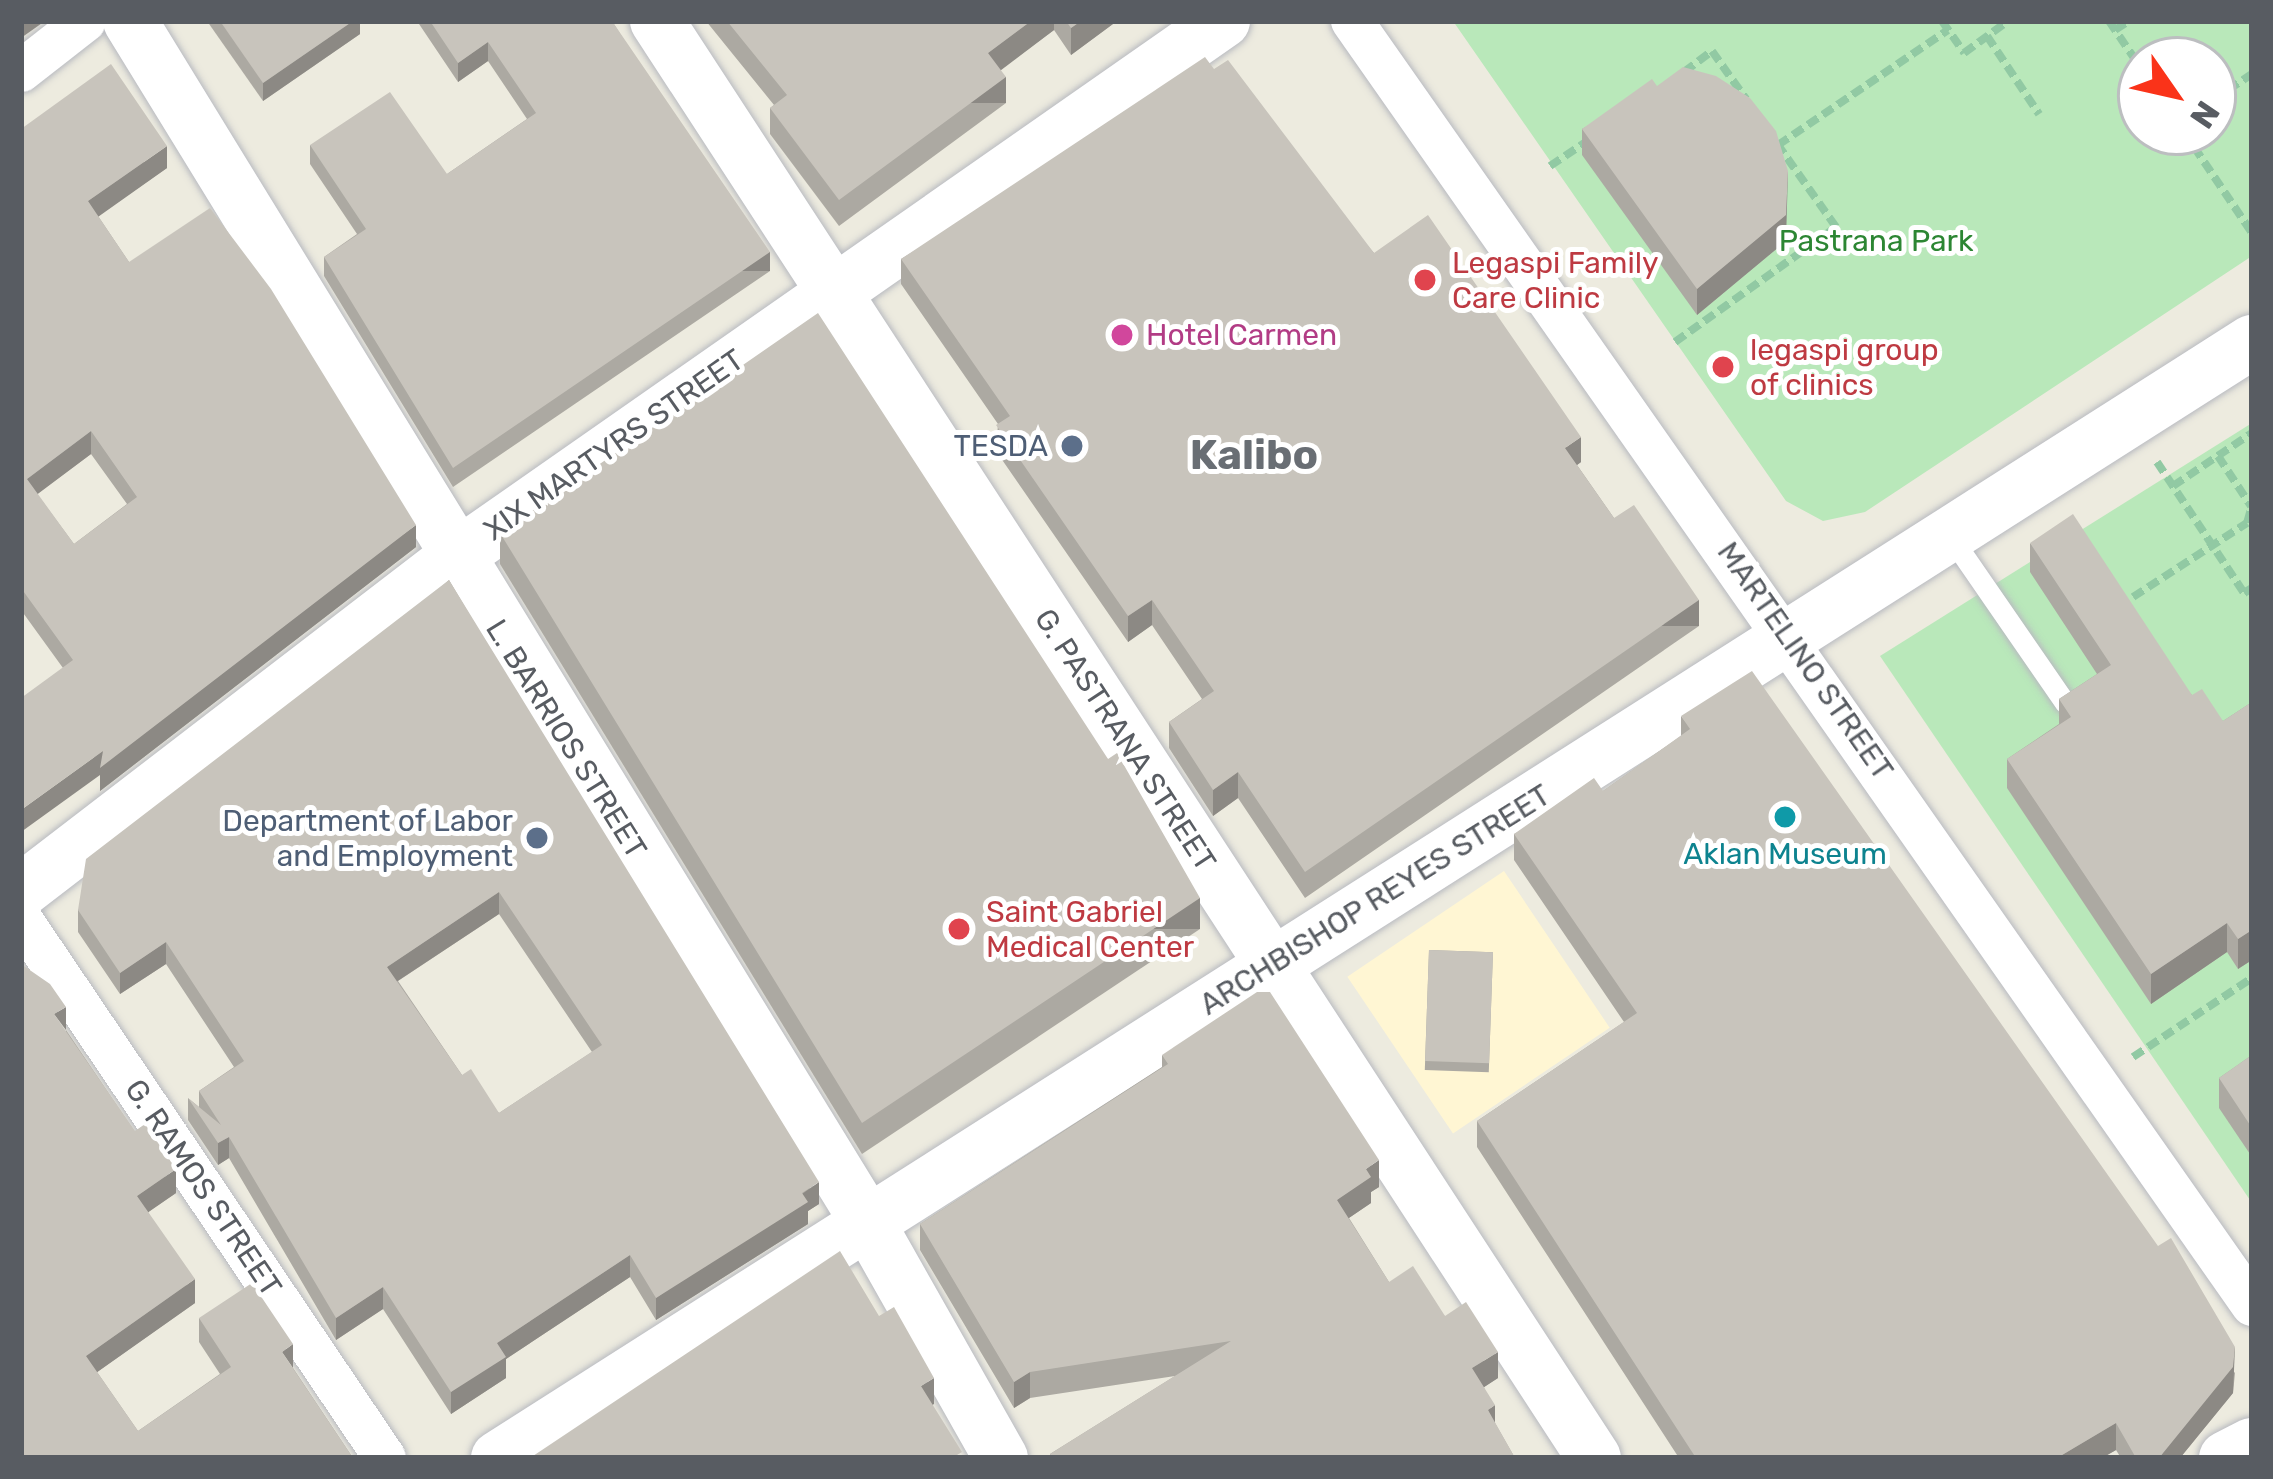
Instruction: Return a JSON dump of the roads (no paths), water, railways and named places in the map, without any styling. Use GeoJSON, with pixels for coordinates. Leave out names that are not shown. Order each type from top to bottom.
{"type":"FeatureCollection","features":[{"type":"Feature","properties":{"kind":"street"},"geometry":{"type":"LineString","coordinates":[[21,71],[85,21]]}},
{"type":"Feature","properties":{"kind":"street","name":"L. BARRIOS STREET"},"geometry":{"type":"LineString","coordinates":[[130,21],[454,558],[868,1222],[1001,1458]]}},
{"type":"Feature","properties":{"kind":"street","name":"G. PASTRANA STREET"},"geometry":{"type":"LineString","coordinates":[[657,21],[1594,1458]]}},
{"type":"Feature","properties":{"kind":"street","name":"XIX MARTYRS STREET"},"geometry":{"type":"LineString","coordinates":[[21,891],[454,558],[1223,21]]}},
{"type":"Feature","properties":{"kind":"street","name":"MARTELINO STREET"},"geometry":{"type":"LineString","coordinates":[[1352,21],[1789,637],[2252,1305]]}},
{"type":"Feature","properties":{"kind":"street","name":"ARCHBISHOP REYES STREET"},"geometry":{"type":"LineString","coordinates":[[498,1458],[2252,342]]}},
{"type":"Feature","properties":{"kind":"street","name":"G. RAMOS STREET"},"geometry":{"type":"LineString","coordinates":[[21,919],[385,1458]]}},
{"type":"Feature","properties":{"kind":"street"},"geometry":{"type":"LineString","coordinates":[[2226,1458],[2252,1444]]}},
{"type":"Feature","properties":{"kind":"lane"},"geometry":{"type":"LineString","coordinates":[[1950,535],[2065,703]]}},
{"type":"Feature","properties":{"kind":"place","name":"Legaspi Family Care Clinic"},"geometry":{"type":"Point","coordinates":[1425,280]}},
{"type":"Feature","properties":{"kind":"place","name":"Hotel Carmen"},"geometry":{"type":"Point","coordinates":[1122,335]}},
{"type":"Feature","properties":{"kind":"place","name":"legaspi group of clinics"},"geometry":{"type":"Point","coordinates":[1723,367]}},
{"type":"Feature","properties":{"kind":"place","name":"TESDA"},"geometry":{"type":"Point","coordinates":[1072,446]}},
{"type":"Feature","properties":{"kind":"place","name":"Aklan Museum"},"geometry":{"type":"Point","coordinates":[1785,817]}},
{"type":"Feature","properties":{"kind":"place","name":"Department of Labor and Employment"},"geometry":{"type":"Point","coordinates":[537,838]}},
{"type":"Feature","properties":{"kind":"place","name":"Saint Gabriel Medical Center"},"geometry":{"type":"Point","coordinates":[959,929]}},
{"type":"Feature","properties":{"kind":"district","name":"Kalibo"},"geometry":{"type":"Point","coordinates":[1254,455]}},
{"type":"Feature","properties":{"kind":"park label","name":"Pastrana Park"},"geometry":{"type":"Point","coordinates":[1876,241]}}]}
